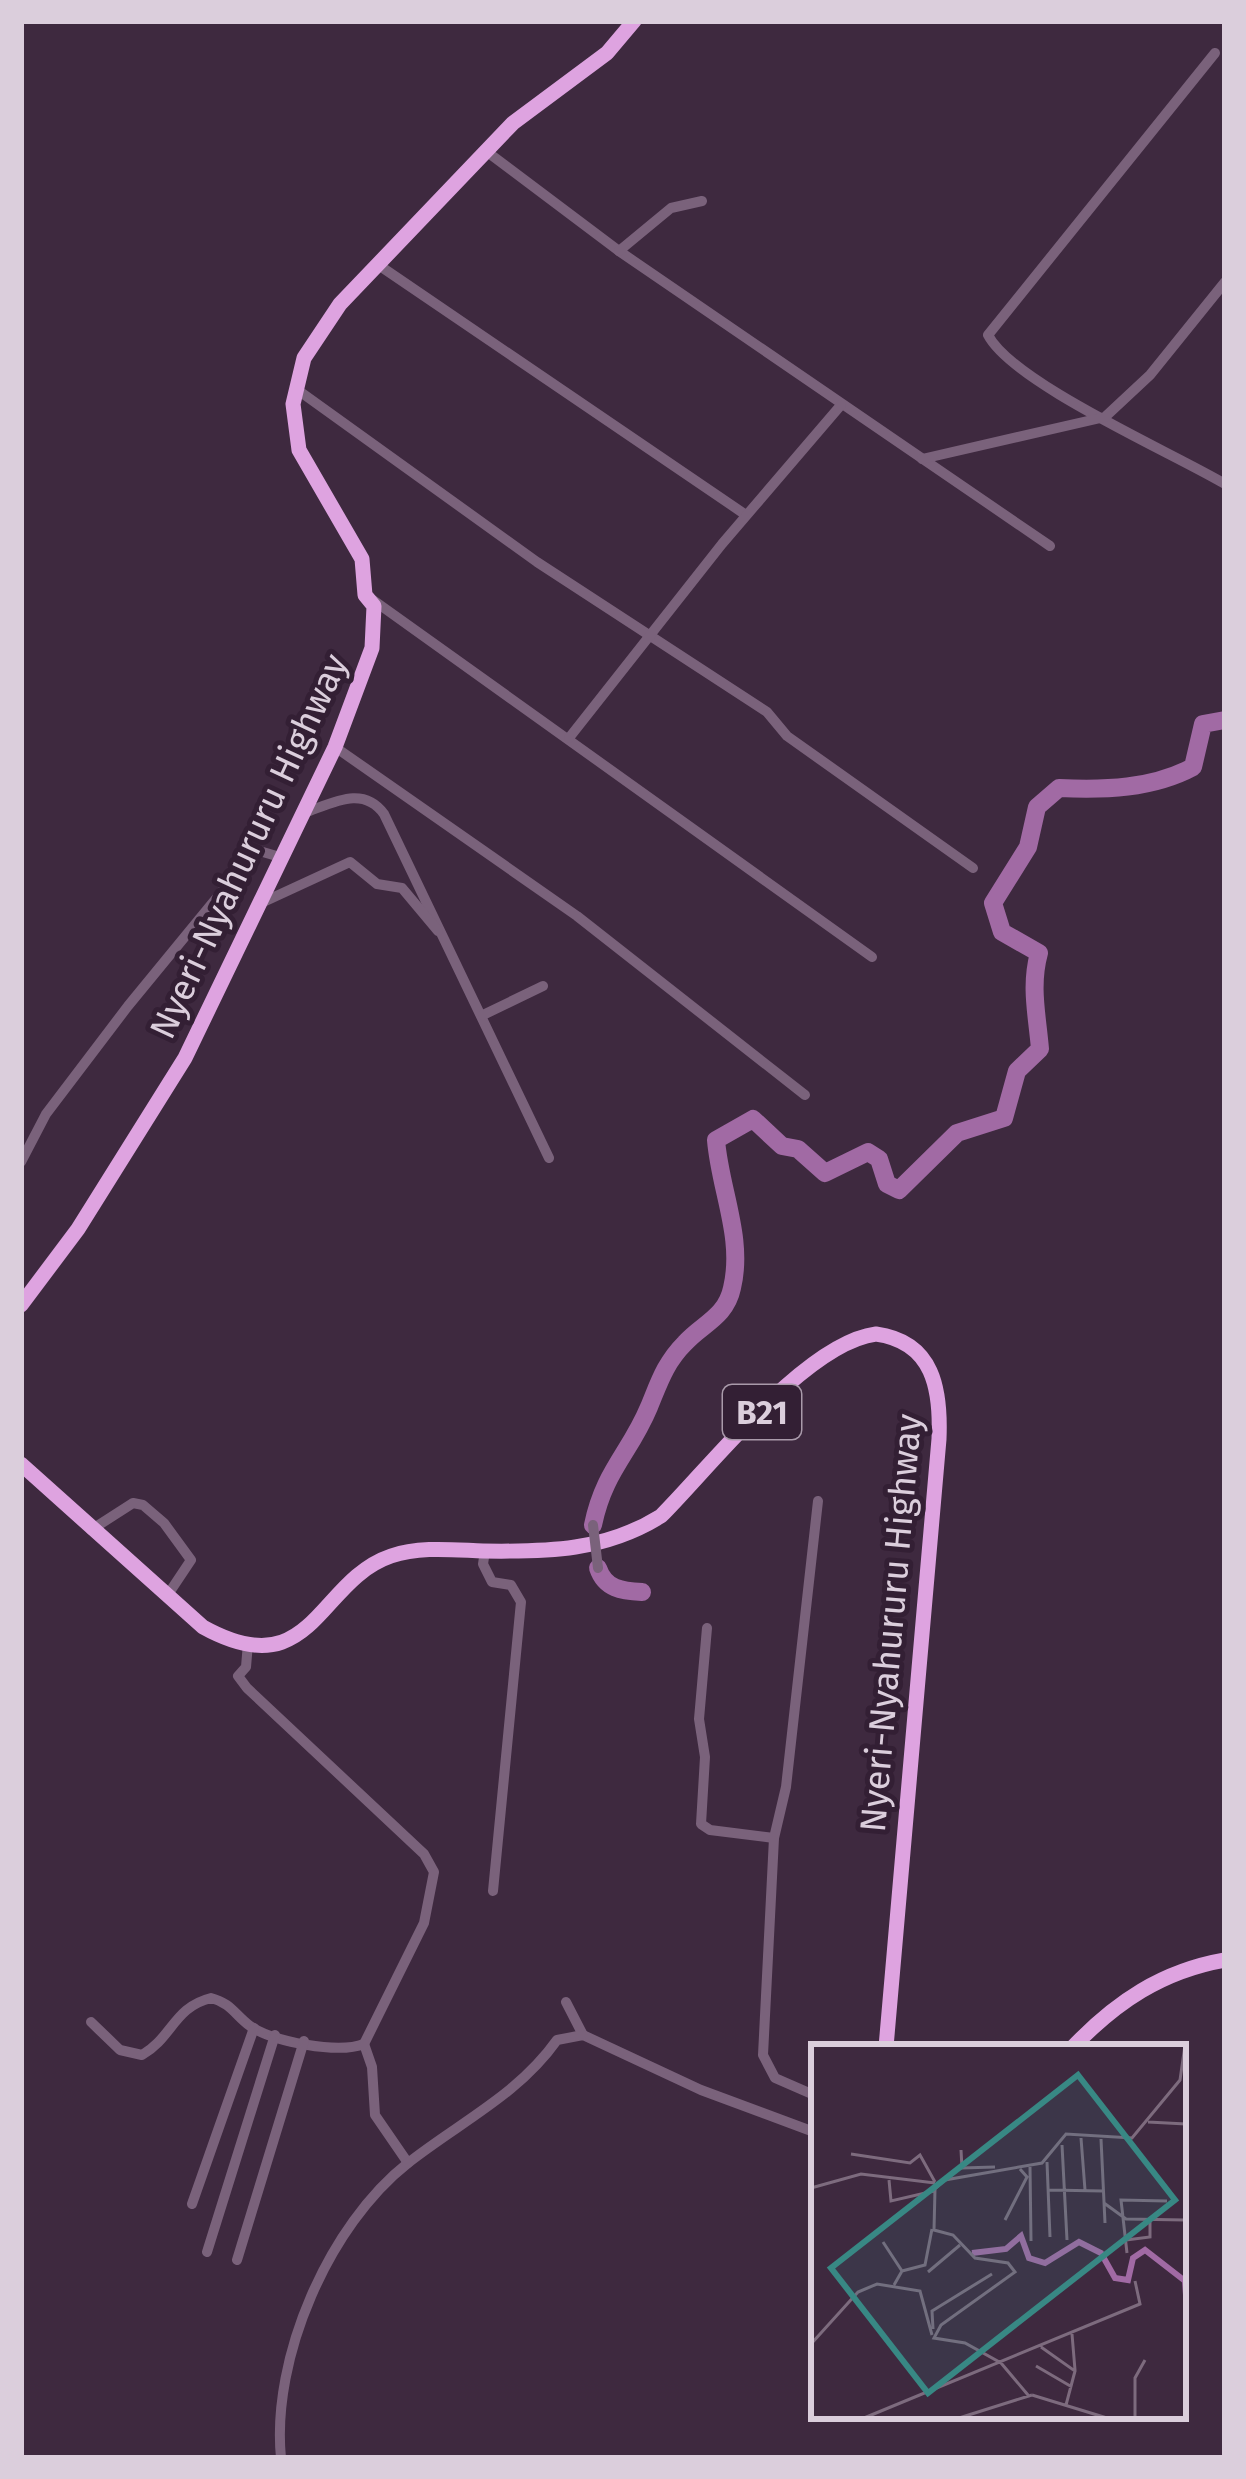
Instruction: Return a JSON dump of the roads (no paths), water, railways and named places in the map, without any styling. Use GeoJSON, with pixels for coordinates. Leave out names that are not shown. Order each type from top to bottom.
{"type":"FeatureCollection","features":[{"type":"Feature","properties":{"kind":"highway","name":"Nyeri-Nyahururu Highway"},"geometry":{"type":"LineString","coordinates":[[21,1305],[78,1229],[185,1058],[335,747],[372,648],[374,606],[365,595],[362,559],[299,450],[295,388],[316,334],[486,151],[538,103],[607,53],[634,21]]}},
{"type":"Feature","properties":{"kind":"highway","name":"Nyeri-Nyahururu Highway"},"geometry":{"type":"LineString","coordinates":[[248,1643],[281,1642],[300,1632],[390,1556],[576,1549],[636,1532],[662,1516],[802,1371],[849,1341],[889,1336],[930,1366],[938,1386],[939,1439],[886,2044]]}},
{"type":"Feature","properties":{"kind":"highway"},"geometry":{"type":"LineString","coordinates":[[21,1464],[203,1627],[228,1640],[248,1643]]}},
{"type":"Feature","properties":{"kind":"highway"},"geometry":{"type":"LineString","coordinates":[[1075,2044],[1113,2006],[1199,1964],[1225,1960]]}},
{"type":"Feature","properties":{"kind":"street"},"geometry":{"type":"LineString","coordinates":[[1215,53],[990,330],[991,341],[1016,364],[1225,484]]}},
{"type":"Feature","properties":{"kind":"street"},"geometry":{"type":"LineString","coordinates":[[486,151],[619,251],[1050,545]]}},
{"type":"Feature","properties":{"kind":"street"},"geometry":{"type":"LineString","coordinates":[[619,251],[671,208],[702,201]]}},
{"type":"Feature","properties":{"kind":"street"},"geometry":{"type":"LineString","coordinates":[[380,266],[746,515]]}},
{"type":"Feature","properties":{"kind":"street"},"geometry":{"type":"LineString","coordinates":[[922,459],[1105,417],[1150,376],[1225,282]]}},
{"type":"Feature","properties":{"kind":"street"},"geometry":{"type":"LineString","coordinates":[[295,388],[448,501],[766,712],[788,736],[973,868]]}},
{"type":"Feature","properties":{"kind":"street"},"geometry":{"type":"LineString","coordinates":[[569,738],[746,515],[841,406]]}},
{"type":"Feature","properties":{"kind":"street"},"geometry":{"type":"LineString","coordinates":[[365,595],[872,957]]}},
{"type":"Feature","properties":{"kind":"street"},"geometry":{"type":"LineString","coordinates":[[335,747],[577,916],[805,1095]]}},
{"type":"Feature","properties":{"kind":"street"},"geometry":{"type":"LineString","coordinates":[[301,814],[357,797],[374,801],[401,844],[549,1157]]}},
{"type":"Feature","properties":{"kind":"street"},"geometry":{"type":"LineString","coordinates":[[21,1162],[46,1114],[128,1006],[207,915],[242,862],[256,850],[280,857]]}},
{"type":"Feature","properties":{"kind":"street"},"geometry":{"type":"LineString","coordinates":[[259,904],[350,862],[377,884],[402,888],[450,946]]}},
{"type":"Feature","properties":{"kind":"street"},"geometry":{"type":"LineString","coordinates":[[483,1015],[543,986]]}},
{"type":"Feature","properties":{"kind":"street"},"geometry":{"type":"LineString","coordinates":[[811,2094],[775,2078],[763,2055],[774,1838],[786,1786],[818,1501]]}},
{"type":"Feature","properties":{"kind":"street"},"geometry":{"type":"LineString","coordinates":[[91,1530],[133,1503],[154,1514],[191,1560],[167,1596]]}},
{"type":"Feature","properties":{"kind":"street"},"geometry":{"type":"LineString","coordinates":[[593,1525],[598,1568]]}},
{"type":"Feature","properties":{"kind":"street"},"geometry":{"type":"LineString","coordinates":[[485,1551],[492,1582],[512,1585],[521,1602],[493,1891]]}},
{"type":"Feature","properties":{"kind":"street"},"geometry":{"type":"LineString","coordinates":[[707,1628],[699,1728],[705,1757],[701,1824],[710,1830],[774,1838]]}},
{"type":"Feature","properties":{"kind":"street"},"geometry":{"type":"LineString","coordinates":[[248,1643],[246,1667],[238,1676],[247,1688],[424,1854],[434,1872],[424,1923],[364,2044],[372,2067],[374,2115],[408,2163]]}},
{"type":"Feature","properties":{"kind":"street"},"geometry":{"type":"LineString","coordinates":[[92,2022],[120,2050],[142,2055],[158,2047],[175,2018],[195,2002],[219,2000],[254,2028],[275,2035],[347,2049],[364,2044]]}},
{"type":"Feature","properties":{"kind":"street"},"geometry":{"type":"LineString","coordinates":[[566,2002],[583,2035]]}},
{"type":"Feature","properties":{"kind":"street"},"geometry":{"type":"LineString","coordinates":[[192,2204],[254,2028]]}},
{"type":"Feature","properties":{"kind":"street"},"geometry":{"type":"LineString","coordinates":[[208,2252],[275,2035]]}},
{"type":"Feature","properties":{"kind":"street"},"geometry":{"type":"LineString","coordinates":[[281,2458],[278,2422],[286,2376],[324,2265],[362,2211],[408,2163],[527,2080],[557,2040],[583,2035],[701,2090],[811,2131]]}},
{"type":"Feature","properties":{"kind":"street"},"geometry":{"type":"LineString","coordinates":[[237,2260],[304,2041]]}},
{"type":"Feature","properties":{"kind":"waterway"},"geometry":{"type":"LineString","coordinates":[[593,1525],[604,1490],[667,1366],[729,1298],[735,1251],[716,1140],[753,1119],[782,1146],[798,1149],[825,1173],[868,1152],[879,1159],[887,1184],[899,1190],[957,1133],[1004,1118],[1017,1071],[1040,1049],[1035,989],[1039,953],[1002,932],[993,903],[1028,847],[1037,807],[1059,788],[1128,786],[1193,767],[1203,724],[1225,720]]}},
{"type":"Feature","properties":{"kind":"waterway"},"geometry":{"type":"LineString","coordinates":[[598,1568],[610,1585],[642,1592]]}}]}
